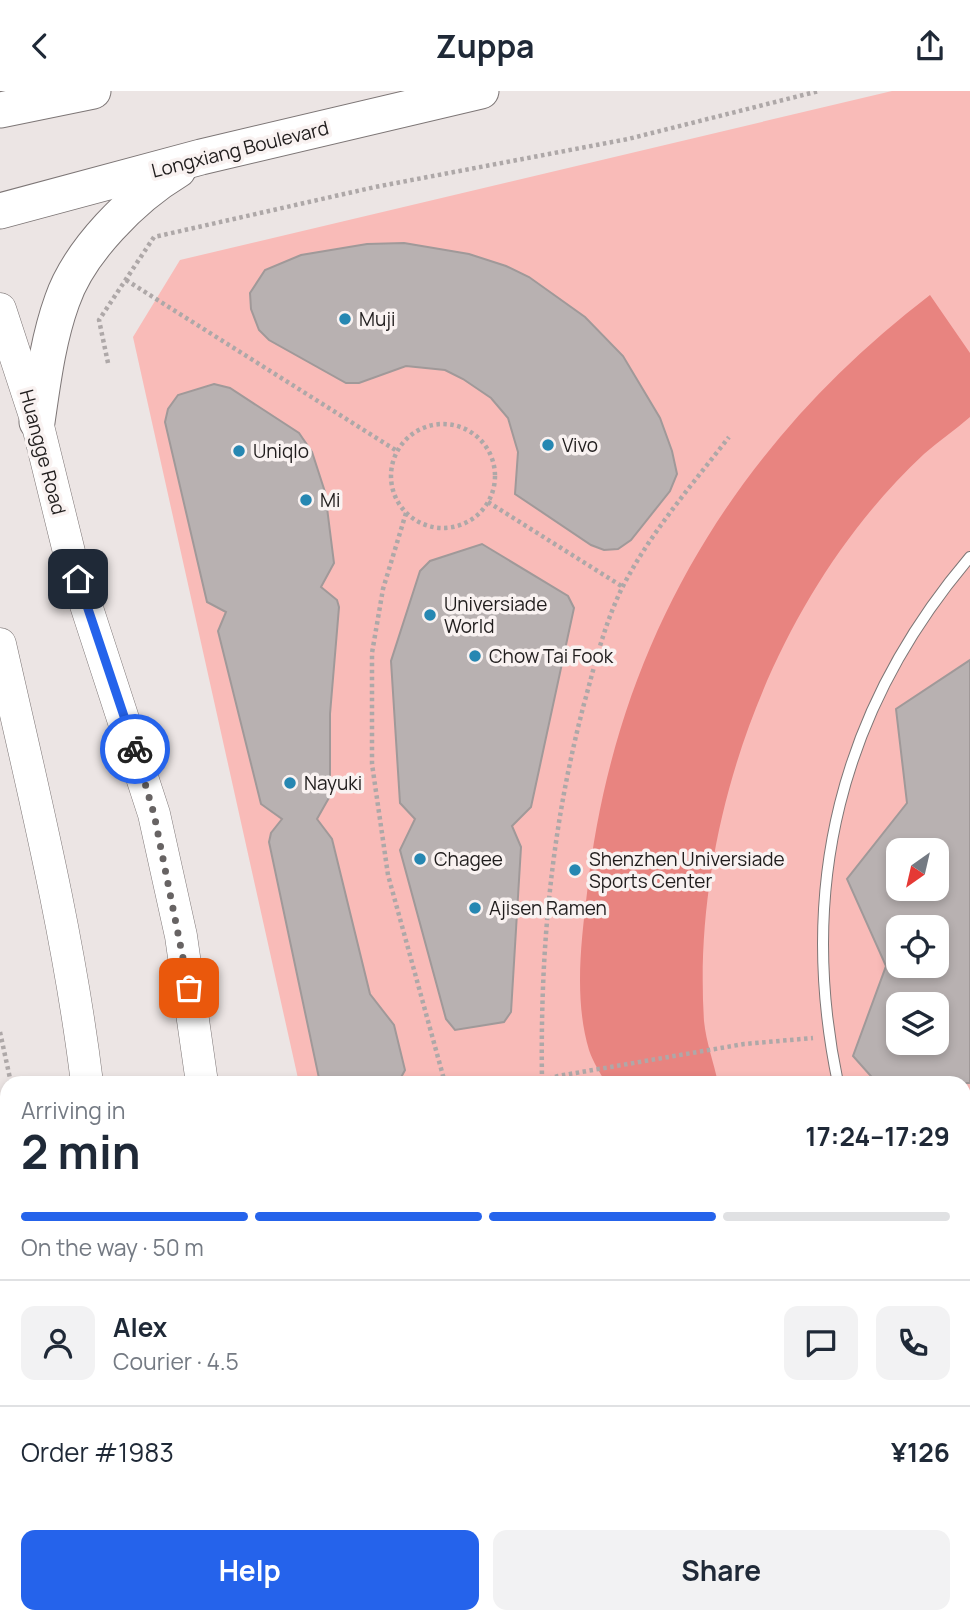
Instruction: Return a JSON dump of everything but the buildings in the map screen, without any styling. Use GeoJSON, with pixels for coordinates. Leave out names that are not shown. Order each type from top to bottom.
{"type":"FeatureCollection","features":[{"type":"Feature","properties":{"kind":"main road"},"geometry":{"type":"LineString","coordinates":[[0,110],[93,91]]}},
{"type":"Feature","properties":{"kind":"main road","name":"Longxiang Boulevard"},"geometry":{"type":"LineString","coordinates":[[0,211],[201,157],[481,91]]}},
{"type":"Feature","properties":{"kind":"main road"},"geometry":{"type":"LineString","coordinates":[[37,422],[49,342],[63,298],[77,272],[101,236],[140,198],[166,177],[201,157]]}},
{"type":"Feature","properties":{"kind":"main road","name":"Huangge Road"},"geometry":{"type":"LineString","coordinates":[[0,309],[37,422],[70,556],[154,814],[181,936],[201,1076]]}},
{"type":"Feature","properties":{"kind":"main road"},"geometry":{"type":"LineString","coordinates":[[0,644],[76,995],[87,1076]]}},
{"type":"Feature","properties":{"kind":"lane"},"geometry":{"type":"LineString","coordinates":[[836,1076],[828,1037],[822,965],[823,893],[840,799],[862,731],[892,666],[917,625],[970,557]]}},
{"type":"Feature","properties":{"kind":"path"},"geometry":{"type":"LineString","coordinates":[[108,363],[99,320],[154,237],[376,187],[628,139],[819,91]]}},
{"type":"Feature","properties":{"kind":"path"},"geometry":{"type":"LineString","coordinates":[[126,281],[397,451]]}},
{"type":"Feature","properties":{"kind":"path"},"geometry":{"type":"LineString","coordinates":[[442,424],[468,431],[487,449],[493,462],[493,489],[488,502],[470,521],[443,528],[430,527],[406,513],[392,490],[390,477],[397,451],[415,431],[428,426],[442,424]]}},
{"type":"Feature","properties":{"kind":"path"},"geometry":{"type":"LineString","coordinates":[[542,1076],[544,924],[556,829],[604,632],[623,587],[662,525],[729,437]]}},
{"type":"Feature","properties":{"kind":"path"},"geometry":{"type":"LineString","coordinates":[[488,502],[623,587]]}},
{"type":"Feature","properties":{"kind":"path"},"geometry":{"type":"LineString","coordinates":[[406,513],[383,589],[372,653],[372,764],[388,874],[443,1076]]}},
{"type":"Feature","properties":{"kind":"path"},"geometry":{"type":"LineString","coordinates":[[0,1032],[9,1076]]}},
{"type":"Feature","properties":{"kind":"path"},"geometry":{"type":"LineString","coordinates":[[558,1076],[744,1044],[828,1037]]}},
{"type":"Feature","properties":{"kind":"shaded area","name":"Shenzhen Universiade Sports Center"},"geometry":{"type":"Polygon","coordinates":[[[892,91],[970,91],[970,1076],[297,1076],[133,337],[180,260],[892,91]]]}},
{"type":"Feature","properties":{"kind":"shaded area"},"geometry":{"type":"Polygon","coordinates":[[[930,295],[970,353],[970,417],[924,454],[872,510],[825,573],[786,641],[754,714],[729,790],[712,867],[704,945],[704,1021],[716,1076],[602,1076],[589,1050],[584,1031],[580,992],[581,951],[601,803],[624,716],[656,635],[695,558],[742,485],[798,417],[860,354],[930,295]]]}},
{"type":"Feature","properties":{"kind":"way so far"},"geometry":{"type":"LineString","coordinates":[[135,749],[154,814],[181,936],[189,988]]}},
{"type":"Feature","properties":{"kind":"place","name":"Muji"},"geometry":{"type":"Point","coordinates":[345,319]}},
{"type":"Feature","properties":{"kind":"place","name":"Vivo"},"geometry":{"type":"Point","coordinates":[548,445]}},
{"type":"Feature","properties":{"kind":"place","name":"Uniqlo"},"geometry":{"type":"Point","coordinates":[239,451]}},
{"type":"Feature","properties":{"kind":"place","name":"Mi"},"geometry":{"type":"Point","coordinates":[306,500]}},
{"type":"Feature","properties":{"kind":"place","name":"Universiade World"},"geometry":{"type":"Point","coordinates":[430,615]}},
{"type":"Feature","properties":{"kind":"place","name":"Chow Tai Fook"},"geometry":{"type":"Point","coordinates":[475,656]}},
{"type":"Feature","properties":{"kind":"place","name":"Nayuki"},"geometry":{"type":"Point","coordinates":[290,783]}},
{"type":"Feature","properties":{"kind":"place","name":"Chagee"},"geometry":{"type":"Point","coordinates":[420,859]}},
{"type":"Feature","properties":{"kind":"place","name":"Shenzhen Universiade Sports Center"},"geometry":{"type":"Point","coordinates":[575,870]}},
{"type":"Feature","properties":{"kind":"place","name":"Ajisen Ramen"},"geometry":{"type":"Point","coordinates":[475,908]}},
{"type":"Feature","properties":{"kind":"route"},"geometry":{"type":"LineString","coordinates":[[78,579],[135,749]]}}]}
